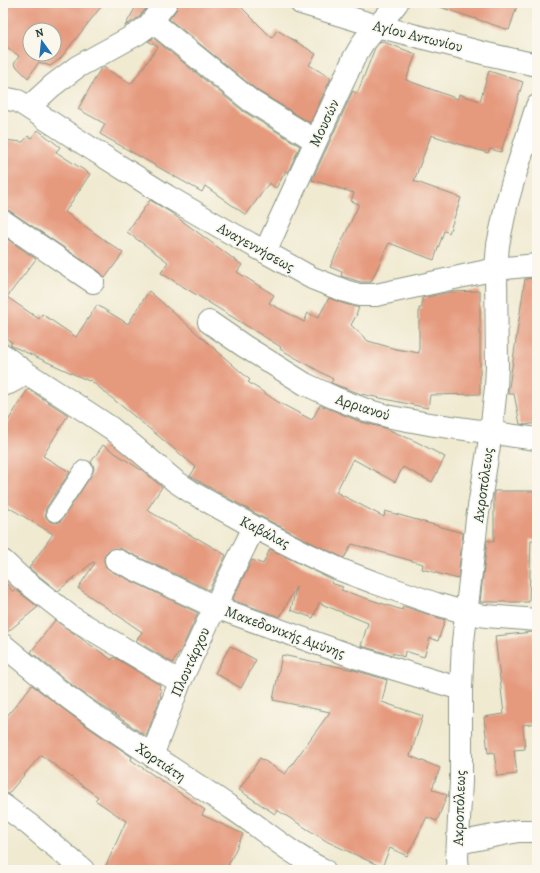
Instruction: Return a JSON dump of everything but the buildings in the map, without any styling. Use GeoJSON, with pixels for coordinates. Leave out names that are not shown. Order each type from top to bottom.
{"type":"FeatureCollection","features":[{"type":"Feature","properties":{"kind":"street"},"geometry":{"type":"LineString","coordinates":[[29,107],[52,86],[77,67],[122,44],[148,26],[166,3]]}},
{"type":"Feature","properties":{"kind":"street","name":"Αγίου Αντωνίου"},"geometry":{"type":"LineString","coordinates":[[301,3],[377,26],[537,65]]}},
{"type":"Feature","properties":{"kind":"street","name":"Μουσών"},"geometry":{"type":"LineString","coordinates":[[265,252],[354,58],[364,41],[397,3]]}},
{"type":"Feature","properties":{"kind":"street"},"geometry":{"type":"LineString","coordinates":[[152,21],[251,101],[316,141]]}},
{"type":"Feature","properties":{"kind":"street","name":"Αναγεννήσεως"},"geometry":{"type":"LineString","coordinates":[[3,98],[16,100],[29,107],[92,149],[167,196],[222,228],[318,280],[345,291],[359,295],[376,294],[496,269],[537,266]]}},
{"type":"Feature","properties":{"kind":"street","name":"Ακροπόλεως"},"geometry":{"type":"LineString","coordinates":[[458,870],[463,642],[477,519],[491,433],[496,387],[496,269],[498,244],[506,206],[519,160],[537,106]]}},
{"type":"Feature","properties":{"kind":"street"},"geometry":{"type":"LineString","coordinates":[[3,221],[93,282]]}},
{"type":"Feature","properties":{"kind":"street","name":"Αρριανού"},"geometry":{"type":"LineString","coordinates":[[209,322],[305,384],[366,410],[391,417],[429,424],[537,439]]}},
{"type":"Feature","properties":{"kind":"street","name":"Καβάλας"},"geometry":{"type":"LineString","coordinates":[[3,355],[25,372],[111,428],[175,481],[192,493],[309,555],[341,570],[436,604],[467,613],[537,620]]}},
{"type":"Feature","properties":{"kind":"street"},"geometry":{"type":"LineString","coordinates":[[3,385],[16,380],[25,372]]}},
{"type":"Feature","properties":{"kind":"street"},"geometry":{"type":"LineString","coordinates":[[55,514],[84,469]]}},
{"type":"Feature","properties":{"kind":"street","name":"Πλουτάρχου"},"geometry":{"type":"LineString","coordinates":[[152,756],[180,682],[254,527]]}},
{"type":"Feature","properties":{"kind":"street","name":"Μακεδονικής Αμύνης"},"geometry":{"type":"LineString","coordinates":[[116,560],[215,606],[355,657],[461,689]]}},
{"type":"Feature","properties":{"kind":"street"},"geometry":{"type":"LineString","coordinates":[[3,561],[20,577],[71,617],[180,682]]}},
{"type":"Feature","properties":{"kind":"street","name":"Χορτιάτη"},"geometry":{"type":"LineString","coordinates":[[3,645],[68,697],[152,756],[236,811],[298,856],[324,870]]}},
{"type":"Feature","properties":{"kind":"street"},"geometry":{"type":"LineString","coordinates":[[3,805],[31,826],[83,870]]}},
{"type":"Feature","properties":{"kind":"street"},"geometry":{"type":"LineString","coordinates":[[458,843],[518,831],[537,831]]}}]}
